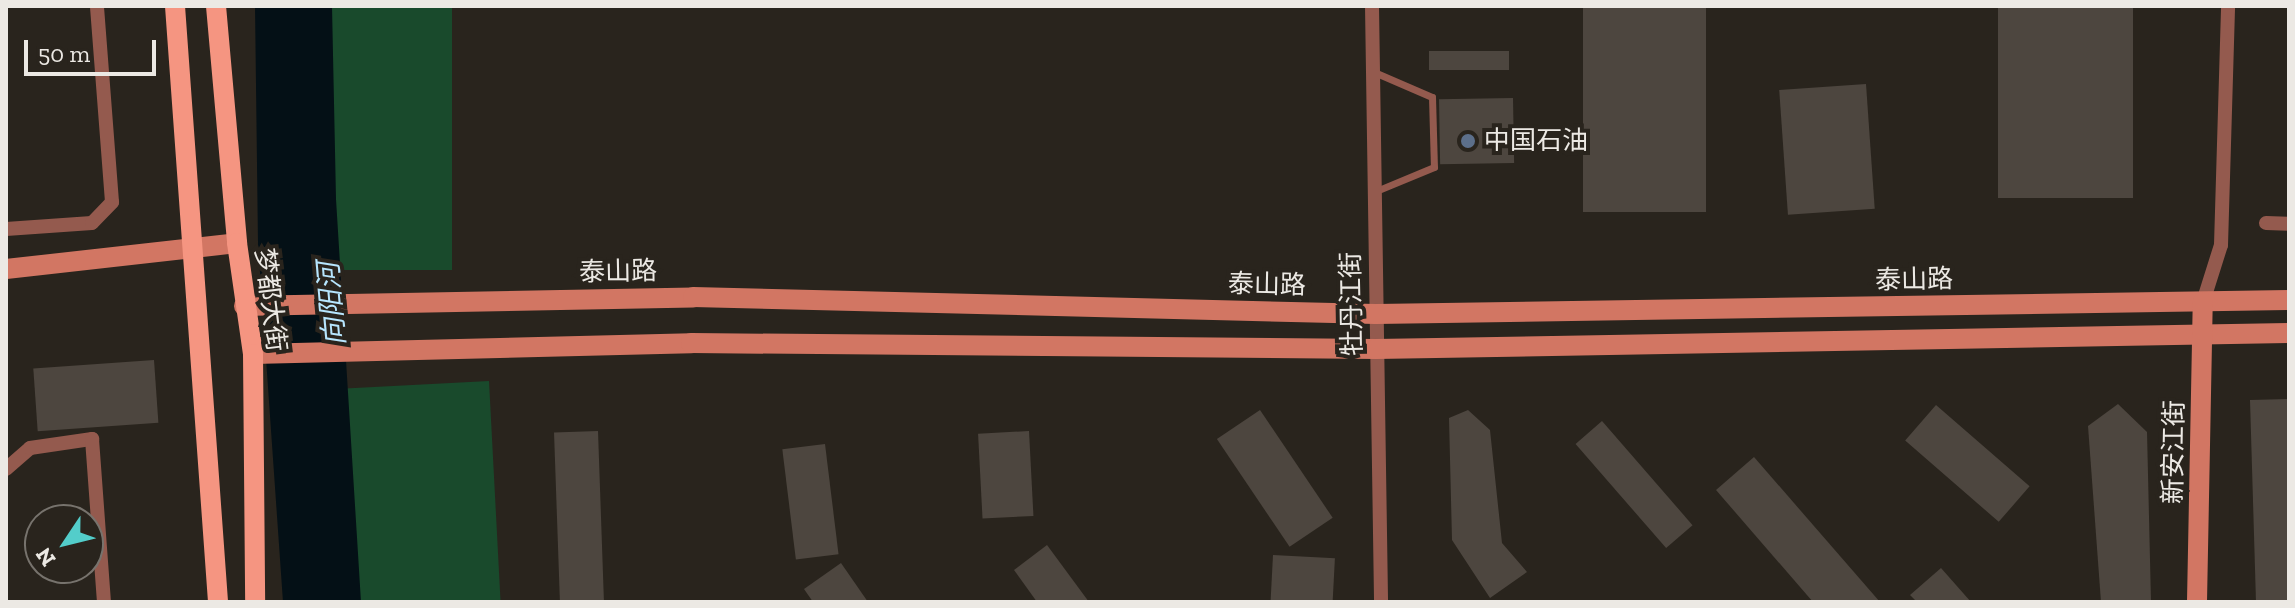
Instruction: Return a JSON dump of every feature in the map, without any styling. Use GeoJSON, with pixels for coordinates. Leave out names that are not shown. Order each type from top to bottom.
{"type":"FeatureCollection","features":[{"type":"Feature","properties":{"kind":"main road"},"geometry":{"type":"LineString","coordinates":[[175,6],[218,602]]}},
{"type":"Feature","properties":{"kind":"main road","name":"梦都大街"},"geometry":{"type":"LineString","coordinates":[[216,6],[237,243],[253,354],[255,602]]}},
{"type":"Feature","properties":{"kind":"street"},"geometry":{"type":"LineString","coordinates":[[6,229],[92,223],[112,202],[97,6]]}},
{"type":"Feature","properties":{"kind":"street","name":"牡丹江街"},"geometry":{"type":"LineString","coordinates":[[1372,6],[1381,602]]}},
{"type":"Feature","properties":{"kind":"street"},"geometry":{"type":"LineString","coordinates":[[2203,302],[2221,245],[2228,6]]}},
{"type":"Feature","properties":{"kind":"street"},"geometry":{"type":"LineString","coordinates":[[2266,223],[2289,224]]}},
{"type":"Feature","properties":{"kind":"street"},"geometry":{"type":"LineString","coordinates":[[6,269],[237,243]]}},
{"type":"Feature","properties":{"kind":"street","name":"泰山路"},"geometry":{"type":"LineString","coordinates":[[244,306],[693,297],[1376,314],[2289,300]]}},
{"type":"Feature","properties":{"kind":"street","name":"新安江街"},"geometry":{"type":"LineString","coordinates":[[2197,602],[2203,302]]}},
{"type":"Feature","properties":{"kind":"street"},"geometry":{"type":"LineString","coordinates":[[253,354],[691,343],[1376,349],[2289,333]]}},
{"type":"Feature","properties":{"kind":"street"},"geometry":{"type":"LineString","coordinates":[[6,469],[30,448],[92,439],[104,602]]}},
{"type":"Feature","properties":{"kind":"lane"},"geometry":{"type":"LineString","coordinates":[[1373,71],[1432,97],[1434,167],[1374,192]]}},
{"type":"Feature","properties":{"kind":"green space"},"geometry":{"type":"Polygon","coordinates":[[[324,6],[452,6],[452,270],[324,270],[324,6]]]}},
{"type":"Feature","properties":{"kind":"green space"},"geometry":{"type":"Polygon","coordinates":[[[489,381],[501,602],[356,602],[345,389],[489,381]]]}},
{"type":"Feature","properties":{"kind":"water","name":"向阳河"},"geometry":{"type":"Polygon","coordinates":[[[255,6],[332,6],[336,199],[361,602],[283,602],[258,244],[255,6]]]}},
{"type":"Feature","properties":{"kind":"building"},"geometry":{"type":"Polygon","coordinates":[[[1583,6],[1706,6],[1706,212],[1583,212],[1583,6]]]}},
{"type":"Feature","properties":{"kind":"building"},"geometry":{"type":"Polygon","coordinates":[[[1998,6],[2133,6],[2133,198],[1998,198],[1998,6]]]}},
{"type":"Feature","properties":{"kind":"building"},"geometry":{"type":"Polygon","coordinates":[[[1429,51],[1509,51],[1509,70],[1429,70],[1429,51]]]}},
{"type":"Feature","properties":{"kind":"building"},"geometry":{"type":"Polygon","coordinates":[[[1866,84],[1875,209],[1788,215],[1779,90],[1866,84]]]}},
{"type":"Feature","properties":{"kind":"building"},"geometry":{"type":"Polygon","coordinates":[[[1513,98],[1514,163],[1440,164],[1439,99],[1513,98]]]}},
{"type":"Feature","properties":{"kind":"building"},"geometry":{"type":"Polygon","coordinates":[[[154,360],[158,423],[38,431],[33,368],[154,360]]]}},
{"type":"Feature","properties":{"kind":"building"},"geometry":{"type":"Polygon","coordinates":[[[2289,399],[2289,602],[2256,602],[2250,400],[2289,399]]]}},
{"type":"Feature","properties":{"kind":"building"},"geometry":{"type":"Polygon","coordinates":[[[2118,404],[2147,432],[2151,602],[2101,602],[2088,426],[2118,404]]]}},
{"type":"Feature","properties":{"kind":"building"},"geometry":{"type":"Polygon","coordinates":[[[1936,405],[2030,486],[1999,522],[1905,440],[1936,405]]]}},
{"type":"Feature","properties":{"kind":"building"},"geometry":{"type":"Polygon","coordinates":[[[1260,410],[1333,518],[1290,547],[1217,439],[1260,410]]]}},
{"type":"Feature","properties":{"kind":"building"},"geometry":{"type":"Polygon","coordinates":[[[1468,410],[1490,430],[1502,543],[1527,572],[1490,598],[1452,540],[1449,418],[1468,410]]]}},
{"type":"Feature","properties":{"kind":"building"},"geometry":{"type":"Polygon","coordinates":[[[1602,421],[1693,525],[1666,548],[1576,444],[1602,421]]]}},
{"type":"Feature","properties":{"kind":"building"},"geometry":{"type":"Polygon","coordinates":[[[598,431],[604,602],[560,602],[554,433],[598,431]]]}},
{"type":"Feature","properties":{"kind":"building"},"geometry":{"type":"Polygon","coordinates":[[[1029,431],[1033,516],[983,519],[978,434],[1029,431]]]}},
{"type":"Feature","properties":{"kind":"building"},"geometry":{"type":"Polygon","coordinates":[[[825,444],[839,554],[796,559],[782,449],[825,444]]]}},
{"type":"Feature","properties":{"kind":"building"},"geometry":{"type":"Polygon","coordinates":[[[1754,457],[1880,602],[1813,602],[1716,490],[1754,457]]]}},
{"type":"Feature","properties":{"kind":"building"},"geometry":{"type":"Polygon","coordinates":[[[1047,545],[1089,602],[1037,602],[1014,570],[1047,545]]]}},
{"type":"Feature","properties":{"kind":"building"},"geometry":{"type":"Polygon","coordinates":[[[1273,555],[1335,558],[1333,602],[1271,602],[1273,555]]]}},
{"type":"Feature","properties":{"kind":"building"},"geometry":{"type":"Polygon","coordinates":[[[841,563],[868,602],[813,602],[804,589],[841,563]]]}},
{"type":"Feature","properties":{"kind":"building"},"geometry":{"type":"Polygon","coordinates":[[[1941,568],[1971,602],[1917,602],[1910,595],[1941,568]]]}},
{"type":"Feature","properties":{"kind":"place","name":"中国石油"},"geometry":{"type":"Point","coordinates":[1468,141]}}]}
